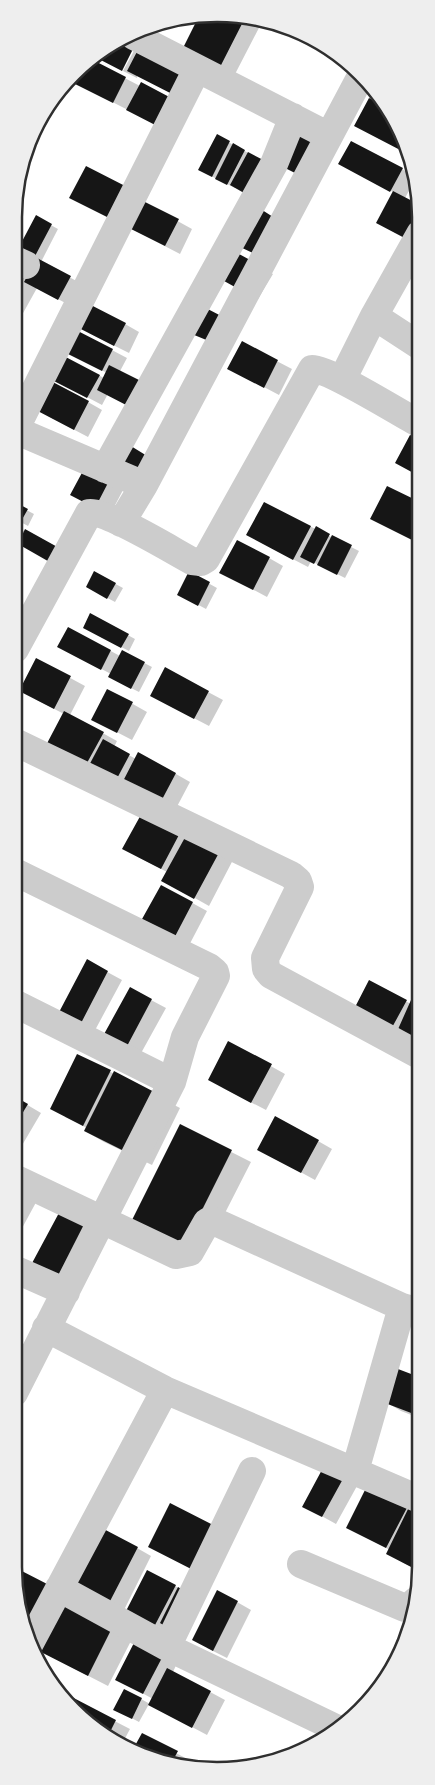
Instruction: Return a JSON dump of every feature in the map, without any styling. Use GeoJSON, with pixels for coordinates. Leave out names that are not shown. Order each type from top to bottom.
{"type":"FeatureCollection","features":[{"type":"Feature","properties":{"kind":"street"},"geometry":{"type":"LineString","coordinates":[[139,39],[329,136]]}},
{"type":"Feature","properties":{"kind":"street"},"geometry":{"type":"LineString","coordinates":[[22,416],[197,69]]}},
{"type":"Feature","properties":{"kind":"street"},"geometry":{"type":"LineString","coordinates":[[121,523],[144,485],[357,82]]}},
{"type":"Feature","properties":{"kind":"street"},"geometry":{"type":"LineString","coordinates":[[105,469],[274,164],[293,117]]}},
{"type":"Feature","properties":{"kind":"street"},"geometry":{"type":"LineString","coordinates":[[342,380],[374,316],[412,248]]}},
{"type":"Feature","properties":{"kind":"street"},"geometry":{"type":"LineString","coordinates":[[374,316],[412,341]]}},
{"type":"Feature","properties":{"kind":"street"},"geometry":{"type":"LineString","coordinates":[[22,636],[86,515],[89,513],[94,512],[121,523],[192,561],[201,562],[209,555],[309,372],[315,368],[342,380],[412,419]]}},
{"type":"Feature","properties":{"kind":"street"},"geometry":{"type":"LineString","coordinates":[[22,433],[144,485]]}},
{"type":"Feature","properties":{"kind":"street"},"geometry":{"type":"LineString","coordinates":[[22,745],[291,875],[298,881],[300,887],[265,958],[266,969],[272,975],[412,1051]]}},
{"type":"Feature","properties":{"kind":"street"},"geometry":{"type":"LineString","coordinates":[[22,875],[209,967],[215,972],[216,976],[185,1037],[172,1082],[104,1219],[22,1377]]}},
{"type":"Feature","properties":{"kind":"street"},"geometry":{"type":"LineString","coordinates":[[22,1007],[172,1082]]}},
{"type":"Feature","properties":{"kind":"street"},"geometry":{"type":"LineString","coordinates":[[22,1182],[180,1255],[190,1252],[207,1222],[211,1220],[411,1309],[355,1471]]}},
{"type":"Feature","properties":{"kind":"street"},"geometry":{"type":"LineString","coordinates":[[22,1273],[66,1292]]}},
{"type":"Feature","properties":{"kind":"street"},"geometry":{"type":"LineString","coordinates":[[46,1328],[165,1390],[412,1495]]}},
{"type":"Feature","properties":{"kind":"street"},"geometry":{"type":"LineString","coordinates":[[35,1635],[165,1390]]}},
{"type":"Feature","properties":{"kind":"street"},"geometry":{"type":"LineString","coordinates":[[167,1647],[252,1471]]}},
{"type":"Feature","properties":{"kind":"street"},"geometry":{"type":"LineString","coordinates":[[301,1564],[405,1608],[409,1606]]}},
{"type":"Feature","properties":{"kind":"street"},"geometry":{"type":"LineString","coordinates":[[59,1588],[167,1647],[331,1726]]}},
{"type":"Feature","properties":{"kind":"building"},"geometry":{"type":"Polygon","coordinates":[[[218,22],[242,24],[218,71],[181,52],[195,24],[218,22]]]}},
{"type":"Feature","properties":{"kind":"building"},"geometry":{"type":"Polygon","coordinates":[[[131,43],[135,45],[122,71],[102,61],[131,43]]]}},
{"type":"Feature","properties":{"kind":"building"},"geometry":{"type":"Polygon","coordinates":[[[141,44],[190,68],[176,96],[127,71],[141,44]]]}},
{"type":"Feature","properties":{"kind":"building"},"geometry":{"type":"Polygon","coordinates":[[[99,63],[126,77],[113,103],[76,84],[99,63]]]}},
{"type":"Feature","properties":{"kind":"building"},"geometry":{"type":"Polygon","coordinates":[[[141,82],[175,100],[161,128],[126,110],[141,82]]]}},
{"type":"Feature","properties":{"kind":"building"},"geometry":{"type":"Polygon","coordinates":[[[369,98],[373,100],[380,109],[400,150],[354,126],[369,98]]]}},
{"type":"Feature","properties":{"kind":"building"},"geometry":{"type":"Polygon","coordinates":[[[296,127],[322,141],[303,177],[277,164],[296,127]]]}},
{"type":"Feature","properties":{"kind":"building"},"geometry":{"type":"Polygon","coordinates":[[[217,134],[230,141],[212,177],[198,170],[217,134]]]}},
{"type":"Feature","properties":{"kind":"building"},"geometry":{"type":"Polygon","coordinates":[[[351,141],[403,168],[390,192],[338,164],[351,141]]]}},
{"type":"Feature","properties":{"kind":"building"},"geometry":{"type":"Polygon","coordinates":[[[233,143],[245,150],[227,185],[215,179],[233,143]]]}},
{"type":"Feature","properties":{"kind":"building"},"geometry":{"type":"Polygon","coordinates":[[[248,152],[269,163],[251,197],[230,185],[248,152]]]}},
{"type":"Feature","properties":{"kind":"building"},"geometry":{"type":"Polygon","coordinates":[[[86,166],[131,189],[115,221],[69,198],[86,166]]]}},
{"type":"Feature","properties":{"kind":"building"},"geometry":{"type":"Polygon","coordinates":[[[393,191],[412,201],[412,242],[376,223],[393,191]]]}},
{"type":"Feature","properties":{"kind":"building"},"geometry":{"type":"Polygon","coordinates":[[[137,198],[179,219],[165,246],[123,225],[137,198]]]}},
{"type":"Feature","properties":{"kind":"building"},"geometry":{"type":"Polygon","coordinates":[[[259,208],[281,222],[261,257],[238,246],[259,208]]]}},
{"type":"Feature","properties":{"kind":"building"},"geometry":{"type":"Polygon","coordinates":[[[36,215],[52,224],[34,258],[22,251],[22,241],[36,215]]]}},
{"type":"Feature","properties":{"kind":"building"},"geometry":{"type":"Polygon","coordinates":[[[230,249],[259,265],[244,292],[215,276],[230,249]]]}},
{"type":"Feature","properties":{"kind":"building"},"geometry":{"type":"Polygon","coordinates":[[[37,258],[71,276],[58,300],[24,282],[37,258]]]}},
{"type":"Feature","properties":{"kind":"building"},"geometry":{"type":"Polygon","coordinates":[[[85,302],[126,323],[114,346],[73,325],[85,302]]]}},
{"type":"Feature","properties":{"kind":"building"},"geometry":{"type":"Polygon","coordinates":[[[200,305],[229,320],[216,344],[187,332],[200,305]]]}},
{"type":"Feature","properties":{"kind":"building"},"geometry":{"type":"Polygon","coordinates":[[[72,328],[113,349],[102,371],[60,350],[72,328]]]}},
{"type":"Feature","properties":{"kind":"building"},"geometry":{"type":"Polygon","coordinates":[[[242,341],[278,360],[264,388],[227,369],[242,341]]]}},
{"type":"Feature","properties":{"kind":"building"},"geometry":{"type":"Polygon","coordinates":[[[60,354],[100,375],[87,398],[48,378],[60,354]]]}},
{"type":"Feature","properties":{"kind":"building"},"geometry":{"type":"Polygon","coordinates":[[[109,365],[143,382],[130,407],[97,390],[109,365]]]}},
{"type":"Feature","properties":{"kind":"building"},"geometry":{"type":"Polygon","coordinates":[[[47,379],[89,401],[74,430],[32,408],[47,379]]]}},
{"type":"Feature","properties":{"kind":"building"},"geometry":{"type":"Polygon","coordinates":[[[410,435],[412,436],[412,472],[395,463],[410,435]]]}},
{"type":"Feature","properties":{"kind":"building"},"geometry":{"type":"Polygon","coordinates":[[[126,443],[152,459],[142,478],[116,462],[126,443]]]}},
{"type":"Feature","properties":{"kind":"building"},"geometry":{"type":"Polygon","coordinates":[[[84,469],[109,481],[95,508],[70,495],[84,469]]]}},
{"type":"Feature","properties":{"kind":"building"},"geometry":{"type":"Polygon","coordinates":[[[387,486],[412,498],[412,540],[370,519],[387,486]]]}},
{"type":"Feature","properties":{"kind":"building"},"geometry":{"type":"Polygon","coordinates":[[[264,502],[311,526],[293,560],[246,535],[264,502]]]}},
{"type":"Feature","properties":{"kind":"building"},"geometry":{"type":"Polygon","coordinates":[[[22,506],[28,509],[22,520],[22,506]]]}},
{"type":"Feature","properties":{"kind":"building"},"geometry":{"type":"Polygon","coordinates":[[[316,526],[330,534],[314,564],[300,557],[316,526]]]}},
{"type":"Feature","properties":{"kind":"building"},"geometry":{"type":"Polygon","coordinates":[[[25,529],[61,549],[53,564],[22,546],[22,535],[25,529]]]}},
{"type":"Feature","properties":{"kind":"building"},"geometry":{"type":"Polygon","coordinates":[[[332,535],[352,545],[337,575],[317,565],[332,535]]]}},
{"type":"Feature","properties":{"kind":"building"},"geometry":{"type":"Polygon","coordinates":[[[237,540],[270,557],[253,590],[219,573],[237,540]]]}},
{"type":"Feature","properties":{"kind":"building"},"geometry":{"type":"Polygon","coordinates":[[[94,571],[116,583],[107,599],[86,587],[94,571]]]}},
{"type":"Feature","properties":{"kind":"building"},"geometry":{"type":"Polygon","coordinates":[[[189,571],[210,582],[198,606],[177,595],[189,571]]]}},
{"type":"Feature","properties":{"kind":"building"},"geometry":{"type":"Polygon","coordinates":[[[90,613],[129,634],[121,648],[83,628],[90,613]]]}},
{"type":"Feature","properties":{"kind":"building"},"geometry":{"type":"Polygon","coordinates":[[[68,627],[111,650],[101,670],[57,647],[68,627]]]}},
{"type":"Feature","properties":{"kind":"building"},"geometry":{"type":"Polygon","coordinates":[[[122,650],[145,662],[131,689],[108,677],[122,650]]]}},
{"type":"Feature","properties":{"kind":"building"},"geometry":{"type":"Polygon","coordinates":[[[36,658],[71,676],[54,709],[22,693],[22,685],[36,658]]]}},
{"type":"Feature","properties":{"kind":"building"},"geometry":{"type":"Polygon","coordinates":[[[165,667],[209,691],[194,719],[150,696],[165,667]]]}},
{"type":"Feature","properties":{"kind":"building"},"geometry":{"type":"Polygon","coordinates":[[[107,689],[133,702],[117,733],[91,720],[107,689]]]}},
{"type":"Feature","properties":{"kind":"building"},"geometry":{"type":"Polygon","coordinates":[[[64,711],[104,732],[82,772],[43,751],[64,711]]]}},
{"type":"Feature","properties":{"kind":"building"},"geometry":{"type":"Polygon","coordinates":[[[103,739],[130,754],[113,786],[86,771],[103,739]]]}},
{"type":"Feature","properties":{"kind":"building"},"geometry":{"type":"Polygon","coordinates":[[[138,752],[176,773],[157,809],[119,789],[138,752]]]}},
{"type":"Feature","properties":{"kind":"building"},"geometry":{"type":"Polygon","coordinates":[[[143,811],[181,831],[161,869],[122,849],[143,811]]]}},
{"type":"Feature","properties":{"kind":"building"},"geometry":{"type":"Polygon","coordinates":[[[188,832],[221,849],[194,899],[161,881],[188,832]]]}},
{"type":"Feature","properties":{"kind":"building"},"geometry":{"type":"Polygon","coordinates":[[[161,885],[193,902],[170,946],[137,928],[161,885]]]}},
{"type":"Feature","properties":{"kind":"building"},"geometry":{"type":"Polygon","coordinates":[[[87,959],[108,971],[79,1027],[57,1016],[87,959]]]}},
{"type":"Feature","properties":{"kind":"building"},"geometry":{"type":"Polygon","coordinates":[[[369,980],[407,1000],[389,1033],[352,1013],[369,980]]]}},
{"type":"Feature","properties":{"kind":"building"},"geometry":{"type":"Polygon","coordinates":[[[130,987],[152,999],[126,1048],[103,1036],[130,987]]]}},
{"type":"Feature","properties":{"kind":"building"},"geometry":{"type":"Polygon","coordinates":[[[412,998],[412,1045],[395,1036],[412,998]]]}},
{"type":"Feature","properties":{"kind":"building"},"geometry":{"type":"Polygon","coordinates":[[[228,1041],[272,1064],[251,1103],[208,1080],[228,1041]]]}},
{"type":"Feature","properties":{"kind":"building"},"geometry":{"type":"Polygon","coordinates":[[[77,1054],[111,1070],[83,1126],[50,1109],[77,1054]]]}},
{"type":"Feature","properties":{"kind":"building"},"geometry":{"type":"Polygon","coordinates":[[[114,1071],[162,1096],[132,1155],[84,1131],[114,1071]]]}},
{"type":"Feature","properties":{"kind":"building"},"geometry":{"type":"Polygon","coordinates":[[[22,1101],[28,1104],[22,1114],[22,1101]]]}},
{"type":"Feature","properties":{"kind":"building"},"geometry":{"type":"Polygon","coordinates":[[[275,1116],[319,1140],[301,1173],[257,1150],[275,1116]]]}},
{"type":"Feature","properties":{"kind":"building"},"geometry":{"type":"Polygon","coordinates":[[[180,1124],[232,1150],[182,1250],[130,1224],[180,1124]]]}},
{"type":"Feature","properties":{"kind":"building"},"geometry":{"type":"Polygon","coordinates":[[[22,1184],[26,1186],[22,1194],[22,1184]]]}},
{"type":"Feature","properties":{"kind":"building"},"geometry":{"type":"Polygon","coordinates":[[[60,1211],[91,1228],[62,1282],[31,1265],[60,1211]]]}},
{"type":"Feature","properties":{"kind":"building"},"geometry":{"type":"Polygon","coordinates":[[[398,1369],[412,1374],[412,1413],[385,1403],[398,1369]]]}},
{"type":"Feature","properties":{"kind":"building"},"geometry":{"type":"Polygon","coordinates":[[[324,1466],[344,1477],[322,1517],[302,1507],[324,1466]]]}},
{"type":"Feature","properties":{"kind":"building"},"geometry":{"type":"Polygon","coordinates":[[[369,1482],[410,1502],[386,1548],[346,1528],[369,1482]]]}},
{"type":"Feature","properties":{"kind":"building"},"geometry":{"type":"Polygon","coordinates":[[[170,1503],[219,1528],[197,1572],[148,1547],[170,1503]]]}},
{"type":"Feature","properties":{"kind":"building"},"geometry":{"type":"Polygon","coordinates":[[[411,1503],[412,1504],[412,1567],[386,1554],[411,1503]]]}},
{"type":"Feature","properties":{"kind":"building"},"geometry":{"type":"Polygon","coordinates":[[[98,1526],[138,1547],[108,1605],[68,1584],[98,1526]]]}},
{"type":"Feature","properties":{"kind":"building"},"geometry":{"type":"Polygon","coordinates":[[[147,1570],[176,1585],[155,1625],[126,1611],[147,1570]]]}},
{"type":"Feature","properties":{"kind":"building"},"geometry":{"type":"Polygon","coordinates":[[[22,1571],[51,1586],[31,1625],[26,1606],[22,1571]]]}},
{"type":"Feature","properties":{"kind":"building"},"geometry":{"type":"Polygon","coordinates":[[[178,1587],[190,1594],[172,1630],[160,1623],[178,1587]]]}},
{"type":"Feature","properties":{"kind":"building"},"geometry":{"type":"Polygon","coordinates":[[[217,1590],[238,1601],[213,1651],[192,1640],[217,1590]]]}},
{"type":"Feature","properties":{"kind":"building"},"geometry":{"type":"Polygon","coordinates":[[[61,1597],[114,1624],[88,1676],[42,1653],[38,1644],[61,1597]]]}},
{"type":"Feature","properties":{"kind":"building"},"geometry":{"type":"Polygon","coordinates":[[[137,1637],[165,1652],[143,1694],[115,1680],[137,1637]]]}},
{"type":"Feature","properties":{"kind":"building"},"geometry":{"type":"Polygon","coordinates":[[[167,1668],[211,1691],[192,1728],[148,1705],[167,1668]]]}},
{"type":"Feature","properties":{"kind":"building"},"geometry":{"type":"Polygon","coordinates":[[[124,1689],[142,1698],[132,1719],[113,1710],[124,1689]]]}},
{"type":"Feature","properties":{"kind":"building"},"geometry":{"type":"Polygon","coordinates":[[[72,1697],[116,1720],[111,1731],[89,1714],[72,1697]]]}},
{"type":"Feature","properties":{"kind":"building"},"geometry":{"type":"Polygon","coordinates":[[[142,1733],[178,1751],[174,1758],[136,1744],[142,1733]]]}}]}
